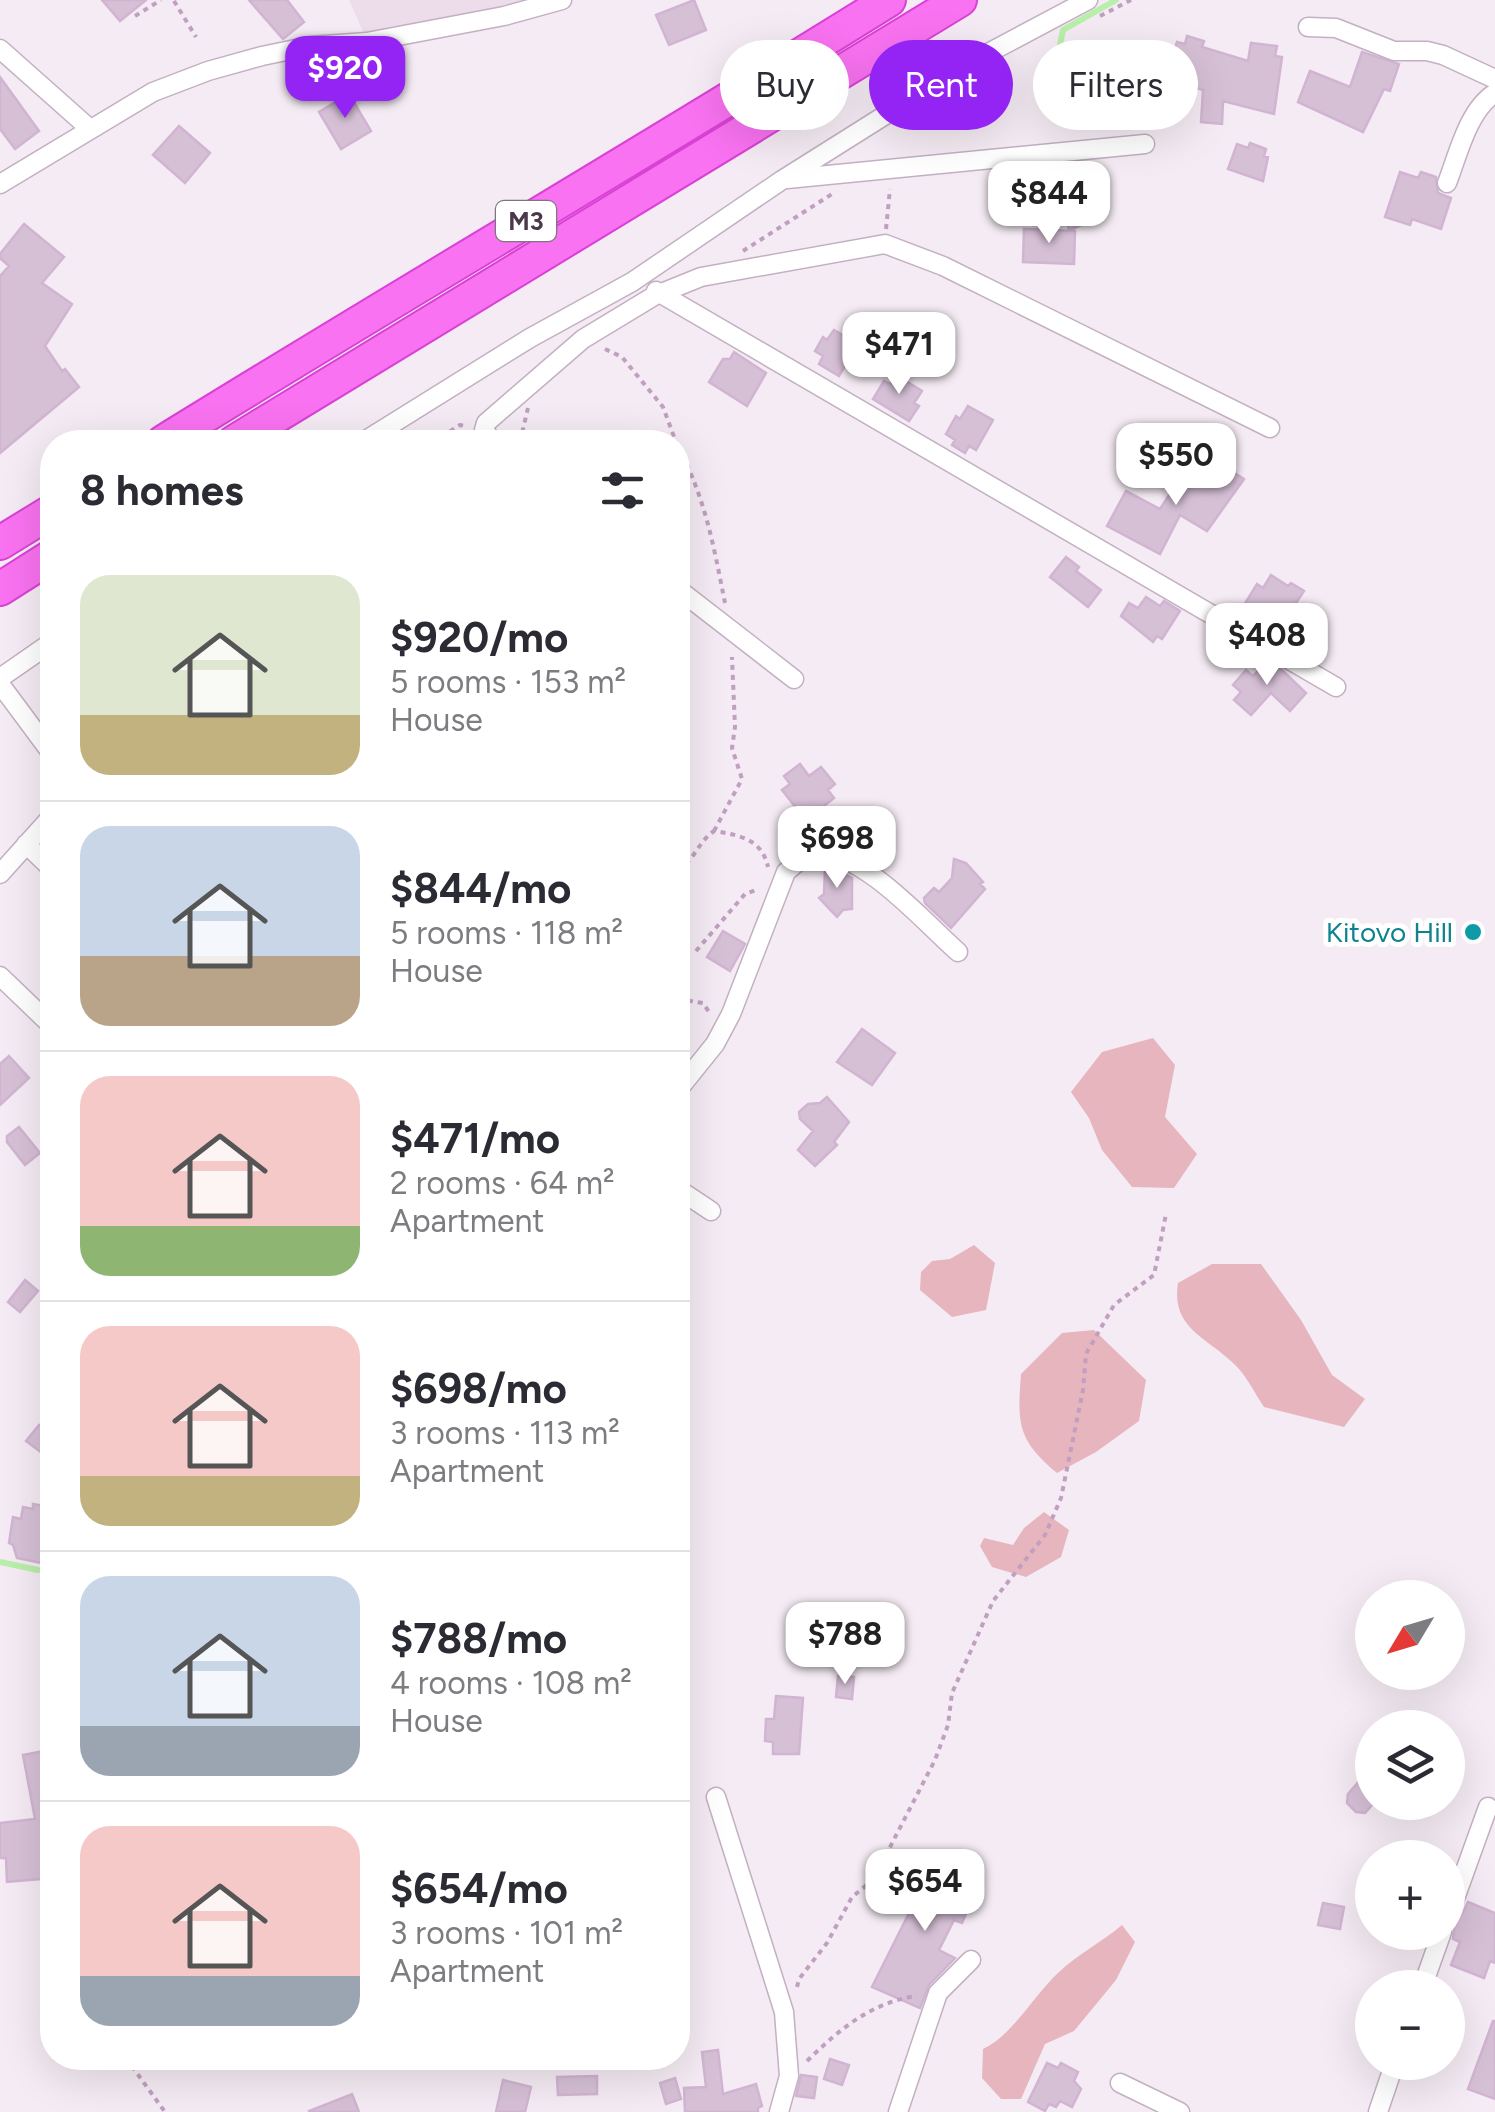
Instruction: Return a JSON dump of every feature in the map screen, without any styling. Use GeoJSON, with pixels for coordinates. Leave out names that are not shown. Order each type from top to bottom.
{"type":"FeatureCollection","features":[{"type":"Feature","properties":{"kind":"highway","name":"M3"},"geometry":{"type":"LineString","coordinates":[[182,430],[442,270],[650,149],[889,0]]}},
{"type":"Feature","properties":{"kind":"highway","name":"M3"},"geometry":{"type":"LineString","coordinates":[[254,430],[960,0]]}},
{"type":"Feature","properties":{"kind":"highway"},"geometry":{"type":"LineString","coordinates":[[0,543],[40,518]]}},
{"type":"Feature","properties":{"kind":"highway"},"geometry":{"type":"LineString","coordinates":[[0,589],[40,564]]}},
{"type":"Feature","properties":{"kind":"street"},"geometry":{"type":"LineString","coordinates":[[0,184],[153,92],[208,71],[310,46],[367,42],[504,16],[562,0]]}},
{"type":"Feature","properties":{"kind":"street"},"geometry":{"type":"LineString","coordinates":[[382,430],[530,338],[632,282],[782,180],[960,68],[1088,0]]}},
{"type":"Feature","properties":{"kind":"street"},"geometry":{"type":"LineString","coordinates":[[1308,27],[1336,28],[1394,51],[1443,55],[1495,79]]}},
{"type":"Feature","properties":{"kind":"street"},"geometry":{"type":"LineString","coordinates":[[0,49],[89,128]]}},
{"type":"Feature","properties":{"kind":"street"},"geometry":{"type":"LineString","coordinates":[[1447,183],[1475,116],[1483,102],[1495,93]]}},
{"type":"Feature","properties":{"kind":"street"},"geometry":{"type":"LineString","coordinates":[[782,180],[1145,144]]}},
{"type":"Feature","properties":{"kind":"street"},"geometry":{"type":"LineString","coordinates":[[487,430],[486,423],[583,339],[662,293],[701,277],[885,244],[928,259],[1270,428]]}},
{"type":"Feature","properties":{"kind":"street"},"geometry":{"type":"LineString","coordinates":[[632,282],[662,293],[1336,687]]}},
{"type":"Feature","properties":{"kind":"street"},"geometry":{"type":"LineString","coordinates":[[690,598],[794,679]]}},
{"type":"Feature","properties":{"kind":"street"},"geometry":{"type":"LineString","coordinates":[[40,651],[0,681],[40,737]]}},
{"type":"Feature","properties":{"kind":"street"},"geometry":{"type":"LineString","coordinates":[[0,874],[40,829]]}},
{"type":"Feature","properties":{"kind":"street"},"geometry":{"type":"LineString","coordinates":[[26,844],[40,858]]}},
{"type":"Feature","properties":{"kind":"street"},"geometry":{"type":"LineString","coordinates":[[690,1075],[715,1044],[731,1014],[786,872],[813,848],[836,852],[880,883],[958,952]]}},
{"type":"Feature","properties":{"kind":"street"},"geometry":{"type":"LineString","coordinates":[[0,976],[40,1014]]}},
{"type":"Feature","properties":{"kind":"street"},"geometry":{"type":"LineString","coordinates":[[690,1196],[711,1211]]}},
{"type":"Feature","properties":{"kind":"street"},"geometry":{"type":"LineString","coordinates":[[716,1797],[784,2012],[789,2076],[779,2112]]}},
{"type":"Feature","properties":{"kind":"street"},"geometry":{"type":"LineString","coordinates":[[1465,1871],[1488,1807]]}},
{"type":"Feature","properties":{"kind":"street"},"geometry":{"type":"LineString","coordinates":[[898,2112],[938,1993],[971,1960]]}},
{"type":"Feature","properties":{"kind":"street"},"geometry":{"type":"LineString","coordinates":[[1378,2112],[1390,2080]]}},
{"type":"Feature","properties":{"kind":"street"},"geometry":{"type":"LineString","coordinates":[[1120,2083],[1180,2112]]}},
{"type":"Feature","properties":{"kind":"path"},"geometry":{"type":"LineString","coordinates":[[134,16],[163,0],[174,0],[196,37]]}},
{"type":"Feature","properties":{"kind":"path"},"geometry":{"type":"LineString","coordinates":[[885,244],[891,168]]}},
{"type":"Feature","properties":{"kind":"path"},"geometry":{"type":"LineString","coordinates":[[734,256],[832,194]]}},
{"type":"Feature","properties":{"kind":"path"},"geometry":{"type":"LineString","coordinates":[[583,339],[622,356],[663,407],[672,430]]}},
{"type":"Feature","properties":{"kind":"path"},"geometry":{"type":"LineString","coordinates":[[690,860],[702,840],[714,831],[740,835],[755,843],[767,859],[774,904]]}},
{"type":"Feature","properties":{"kind":"path"},"geometry":{"type":"LineString","coordinates":[[696,951],[745,894],[762,888],[774,904]]}},
{"type":"Feature","properties":{"kind":"path"},"geometry":{"type":"LineString","coordinates":[[690,1001],[703,1003],[721,1030]]}},
{"type":"Feature","properties":{"kind":"path"},"geometry":{"type":"LineString","coordinates":[[785,2030],[799,1980],[827,1943],[852,1898],[873,1880],[916,1802],[948,1724],[952,1693],[993,1601],[1045,1535],[1061,1498],[1086,1354],[1114,1305],[1154,1275],[1166,1214]]}},
{"type":"Feature","properties":{"kind":"path"},"geometry":{"type":"LineString","coordinates":[[798,2072],[847,2025],[872,2009],[903,1998],[938,1993]]}},
{"type":"Feature","properties":{"kind":"path"},"geometry":{"type":"LineString","coordinates":[[134,2070],[164,2112]]}},
{"type":"Feature","properties":{"kind":"shaded area"},"geometry":{"type":"Polygon","coordinates":[[[349,0],[523,0],[420,28],[393,26],[365,36],[349,0]]]}},
{"type":"Feature","properties":{"kind":"shaded area"},"geometry":{"type":"Polygon","coordinates":[[[1153,1038],[1175,1065],[1165,1117],[1197,1154],[1174,1188],[1132,1187],[1102,1150],[1089,1118],[1071,1092],[1102,1052],[1153,1038]]]}},
{"type":"Feature","properties":{"kind":"shaded area"},"geometry":{"type":"Polygon","coordinates":[[[974,1245],[995,1263],[986,1310],[952,1317],[920,1290],[921,1272],[932,1261],[950,1259],[974,1245]]]}},
{"type":"Feature","properties":{"kind":"shaded area"},"geometry":{"type":"Polygon","coordinates":[[[1212,1264],[1261,1264],[1301,1320],[1332,1375],[1365,1399],[1344,1427],[1264,1407],[1237,1366],[1192,1329],[1180,1310],[1178,1283],[1212,1264]]]}},
{"type":"Feature","properties":{"kind":"shaded area"},"geometry":{"type":"Polygon","coordinates":[[[1094,1330],[1146,1380],[1139,1421],[1096,1452],[1057,1473],[1034,1451],[1023,1430],[1019,1406],[1021,1374],[1062,1333],[1094,1330]]]}},
{"type":"Feature","properties":{"kind":"shaded area"},"geometry":{"type":"Polygon","coordinates":[[[1044,1512],[1069,1530],[1061,1557],[1026,1577],[992,1567],[980,1546],[984,1538],[1013,1545],[1024,1528],[1044,1512]]]}},
{"type":"Feature","properties":{"kind":"shaded area"},"geometry":{"type":"Polygon","coordinates":[[[1122,1925],[1135,1942],[1116,1980],[1074,2031],[1045,2044],[1021,2099],[1001,2099],[982,2078],[983,2049],[1013,2025],[1059,1972],[1122,1925]]]}},
{"type":"Feature","properties":{"kind":"building"},"geometry":{"type":"Polygon","coordinates":[[[102,0],[146,0],[120,21],[102,0]]]}},
{"type":"Feature","properties":{"kind":"building"},"geometry":{"type":"Polygon","coordinates":[[[249,0],[287,0],[304,22],[283,39],[249,0]]]}},
{"type":"Feature","properties":{"kind":"building"},"geometry":{"type":"Polygon","coordinates":[[[694,0],[706,30],[669,45],[656,15],[694,0]]]}},
{"type":"Feature","properties":{"kind":"building"},"geometry":{"type":"Polygon","coordinates":[[[1187,36],[1204,41],[1202,47],[1248,61],[1251,43],[1277,46],[1275,56],[1282,57],[1274,114],[1223,101],[1222,124],[1201,122],[1203,90],[1198,89],[1198,40],[1186,40],[1187,36]]]}},
{"type":"Feature","properties":{"kind":"building"},"geometry":{"type":"Polygon","coordinates":[[[1362,52],[1399,64],[1390,91],[1384,89],[1363,132],[1298,102],[1310,71],[1350,87],[1362,52]]]}},
{"type":"Feature","properties":{"kind":"building"},"geometry":{"type":"Polygon","coordinates":[[[0,77],[39,131],[15,149],[0,129],[0,77]]]}},
{"type":"Feature","properties":{"kind":"building"},"geometry":{"type":"Polygon","coordinates":[[[349,94],[371,131],[341,149],[319,112],[349,94]]]}},
{"type":"Feature","properties":{"kind":"building"},"geometry":{"type":"Polygon","coordinates":[[[179,126],[210,153],[185,183],[153,155],[179,126]]]}},
{"type":"Feature","properties":{"kind":"building"},"geometry":{"type":"Polygon","coordinates":[[[1250,143],[1266,149],[1263,181],[1228,169],[1237,144],[1248,148],[1250,143]]]}},
{"type":"Feature","properties":{"kind":"building"},"geometry":{"type":"Polygon","coordinates":[[[1400,172],[1418,178],[1421,172],[1436,177],[1438,193],[1451,198],[1441,229],[1412,219],[1410,225],[1385,217],[1400,172]]]}},
{"type":"Feature","properties":{"kind":"building"},"geometry":{"type":"Polygon","coordinates":[[[1079,179],[1082,185],[1093,181],[1104,216],[1069,230],[1055,186],[1079,179]]]}},
{"type":"Feature","properties":{"kind":"building"},"geometry":{"type":"Polygon","coordinates":[[[24,224],[64,257],[42,283],[72,304],[45,346],[79,387],[0,453],[0,276],[9,266],[0,254],[24,224]]]}},
{"type":"Feature","properties":{"kind":"building"},"geometry":{"type":"Polygon","coordinates":[[[1024,229],[1075,231],[1074,264],[1023,262],[1024,229]]]}},
{"type":"Feature","properties":{"kind":"building"},"geometry":{"type":"Polygon","coordinates":[[[834,330],[858,344],[839,376],[819,364],[823,356],[815,351],[823,337],[827,340],[834,330]]]}},
{"type":"Feature","properties":{"kind":"building"},"geometry":{"type":"Polygon","coordinates":[[[734,352],[766,373],[747,406],[709,382],[723,359],[730,359],[734,352]]]}},
{"type":"Feature","properties":{"kind":"building"},"geometry":{"type":"Polygon","coordinates":[[[896,375],[922,391],[914,403],[919,406],[909,421],[873,399],[884,381],[890,384],[896,375]]]}},
{"type":"Feature","properties":{"kind":"building"},"geometry":{"type":"Polygon","coordinates":[[[968,406],[993,420],[976,450],[969,446],[965,453],[952,445],[955,440],[946,434],[956,416],[960,419],[968,406]]]}},
{"type":"Feature","properties":{"kind":"building"},"geometry":{"type":"Polygon","coordinates":[[[1217,462],[1244,479],[1207,531],[1180,515],[1160,554],[1107,526],[1126,491],[1160,509],[1185,471],[1204,483],[1217,462]]]}},
{"type":"Feature","properties":{"kind":"building"},"geometry":{"type":"Polygon","coordinates":[[[1066,557],[1079,567],[1076,571],[1101,590],[1088,607],[1050,577],[1066,557]]]}},
{"type":"Feature","properties":{"kind":"building"},"geometry":{"type":"Polygon","coordinates":[[[1271,575],[1304,591],[1290,612],[1284,608],[1268,633],[1243,617],[1249,608],[1244,605],[1257,584],[1263,588],[1271,575]]]}},
{"type":"Feature","properties":{"kind":"building"},"geometry":{"type":"Polygon","coordinates":[[[1146,597],[1160,606],[1164,601],[1180,611],[1162,639],[1157,636],[1153,642],[1121,616],[1129,603],[1138,608],[1146,597]]]}},
{"type":"Feature","properties":{"kind":"building"},"geometry":{"type":"Polygon","coordinates":[[[1267,661],[1306,693],[1290,711],[1271,693],[1251,715],[1234,700],[1241,692],[1233,685],[1246,670],[1253,676],[1267,661]]]}},
{"type":"Feature","properties":{"kind":"building"},"geometry":{"type":"Polygon","coordinates":[[[800,764],[809,776],[821,767],[835,784],[828,790],[834,798],[820,809],[826,817],[812,828],[782,790],[790,784],[784,776],[800,764]]]}},
{"type":"Feature","properties":{"kind":"building"},"geometry":{"type":"Polygon","coordinates":[[[954,859],[966,863],[985,889],[951,928],[924,898],[934,888],[939,892],[952,878],[954,859]]]}},
{"type":"Feature","properties":{"kind":"building"},"geometry":{"type":"Polygon","coordinates":[[[830,867],[852,878],[852,909],[843,910],[837,917],[819,898],[824,894],[825,870],[830,867]]]}},
{"type":"Feature","properties":{"kind":"building"},"geometry":{"type":"Polygon","coordinates":[[[723,931],[745,944],[730,971],[707,957],[723,931]]]}},
{"type":"Feature","properties":{"kind":"building"},"geometry":{"type":"Polygon","coordinates":[[[862,1029],[895,1053],[872,1085],[837,1062],[862,1029]]]}},
{"type":"Feature","properties":{"kind":"building"},"geometry":{"type":"Polygon","coordinates":[[[9,1056],[29,1078],[0,1105],[0,1064],[9,1056]]]}},
{"type":"Feature","properties":{"kind":"building"},"geometry":{"type":"Polygon","coordinates":[[[827,1097],[849,1122],[834,1142],[837,1145],[815,1166],[798,1150],[813,1131],[800,1119],[799,1112],[827,1097]]]}},
{"type":"Feature","properties":{"kind":"building"},"geometry":{"type":"Polygon","coordinates":[[[19,1127],[40,1153],[25,1165],[7,1142],[7,1136],[19,1127]]]}},
{"type":"Feature","properties":{"kind":"building"},"geometry":{"type":"Polygon","coordinates":[[[25,1280],[38,1291],[20,1312],[8,1302],[25,1280]]]}},
{"type":"Feature","properties":{"kind":"building"},"geometry":{"type":"Polygon","coordinates":[[[39,1425],[40,1426],[40,1452],[26,1441],[39,1425]]]}},
{"type":"Feature","properties":{"kind":"building"},"geometry":{"type":"Polygon","coordinates":[[[33,1504],[40,1505],[40,1563],[17,1558],[9,1543],[13,1517],[21,1519],[23,1507],[33,1509],[33,1504]]]}},
{"type":"Feature","properties":{"kind":"building"},"geometry":{"type":"Polygon","coordinates":[[[838,1676],[854,1677],[852,1699],[836,1697],[838,1676]]]}},
{"type":"Feature","properties":{"kind":"building"},"geometry":{"type":"Polygon","coordinates":[[[776,1696],[803,1698],[799,1754],[773,1754],[773,1742],[765,1741],[766,1719],[774,1719],[776,1696]]]}},
{"type":"Feature","properties":{"kind":"building"},"geometry":{"type":"Polygon","coordinates":[[[40,1752],[40,1879],[7,1882],[6,1858],[0,1858],[0,1823],[35,1819],[23,1755],[40,1752]]]}},
{"type":"Feature","properties":{"kind":"building"},"geometry":{"type":"Polygon","coordinates":[[[1355,1786],[1355,1811],[1347,1803],[1355,1786]]]}},
{"type":"Feature","properties":{"kind":"building"},"geometry":{"type":"Polygon","coordinates":[[[928,1858],[972,1878],[962,1900],[970,1904],[962,1923],[954,1920],[939,1950],[955,1958],[929,1985],[920,2008],[872,1987],[915,1901],[909,1898],[928,1858]]]}},
{"type":"Feature","properties":{"kind":"building"},"geometry":{"type":"Polygon","coordinates":[[[1468,1902],[1495,1913],[1495,1963],[1490,1961],[1484,1978],[1451,1965],[1457,1950],[1465,1950],[1468,1902]]]}},
{"type":"Feature","properties":{"kind":"building"},"geometry":{"type":"Polygon","coordinates":[[[1323,1903],[1344,1907],[1340,1929],[1318,1925],[1323,1903]]]}},
{"type":"Feature","properties":{"kind":"building"},"geometry":{"type":"Polygon","coordinates":[[[1495,2021],[1495,2099],[1468,2089],[1495,2021]]]}},
{"type":"Feature","properties":{"kind":"building"},"geometry":{"type":"Polygon","coordinates":[[[718,2050],[723,2094],[756,2084],[762,2106],[758,2112],[685,2112],[684,2088],[706,2087],[702,2052],[718,2050]]]}},
{"type":"Feature","properties":{"kind":"building"},"geometry":{"type":"Polygon","coordinates":[[[830,2059],[849,2065],[842,2085],[824,2079],[830,2059]]]}},
{"type":"Feature","properties":{"kind":"building"},"geometry":{"type":"Polygon","coordinates":[[[1047,2063],[1058,2068],[1061,2063],[1078,2072],[1074,2081],[1081,2089],[1072,2107],[1060,2101],[1056,2107],[1049,2104],[1045,2111],[1028,2102],[1047,2063]]]}},
{"type":"Feature","properties":{"kind":"building"},"geometry":{"type":"Polygon","coordinates":[[[801,2075],[817,2077],[814,2098],[796,2096],[801,2075]]]}},
{"type":"Feature","properties":{"kind":"building"},"geometry":{"type":"Polygon","coordinates":[[[597,2076],[597,2094],[558,2095],[557,2077],[597,2076]]]}},
{"type":"Feature","properties":{"kind":"building"},"geometry":{"type":"Polygon","coordinates":[[[675,2078],[681,2099],[666,2104],[660,2083],[675,2078]]]}},
{"type":"Feature","properties":{"kind":"building"},"geometry":{"type":"Polygon","coordinates":[[[503,2080],[531,2087],[525,2112],[496,2112],[503,2080]]]}},
{"type":"Feature","properties":{"kind":"building"},"geometry":{"type":"Polygon","coordinates":[[[352,2094],[359,2112],[309,2112],[309,2111],[352,2094]]]}},
{"type":"Feature","properties":{"kind":"waterway"},"geometry":{"type":"LineString","coordinates":[[1061,40],[1063,30],[1116,0]]}},
{"type":"Feature","properties":{"kind":"waterway"},"geometry":{"type":"LineString","coordinates":[[0,1562],[38,1570]]}},
{"type":"Feature","properties":{"kind":"place","name":"Kitovo Hill"},"geometry":{"type":"Point","coordinates":[1473,932]}}]}
